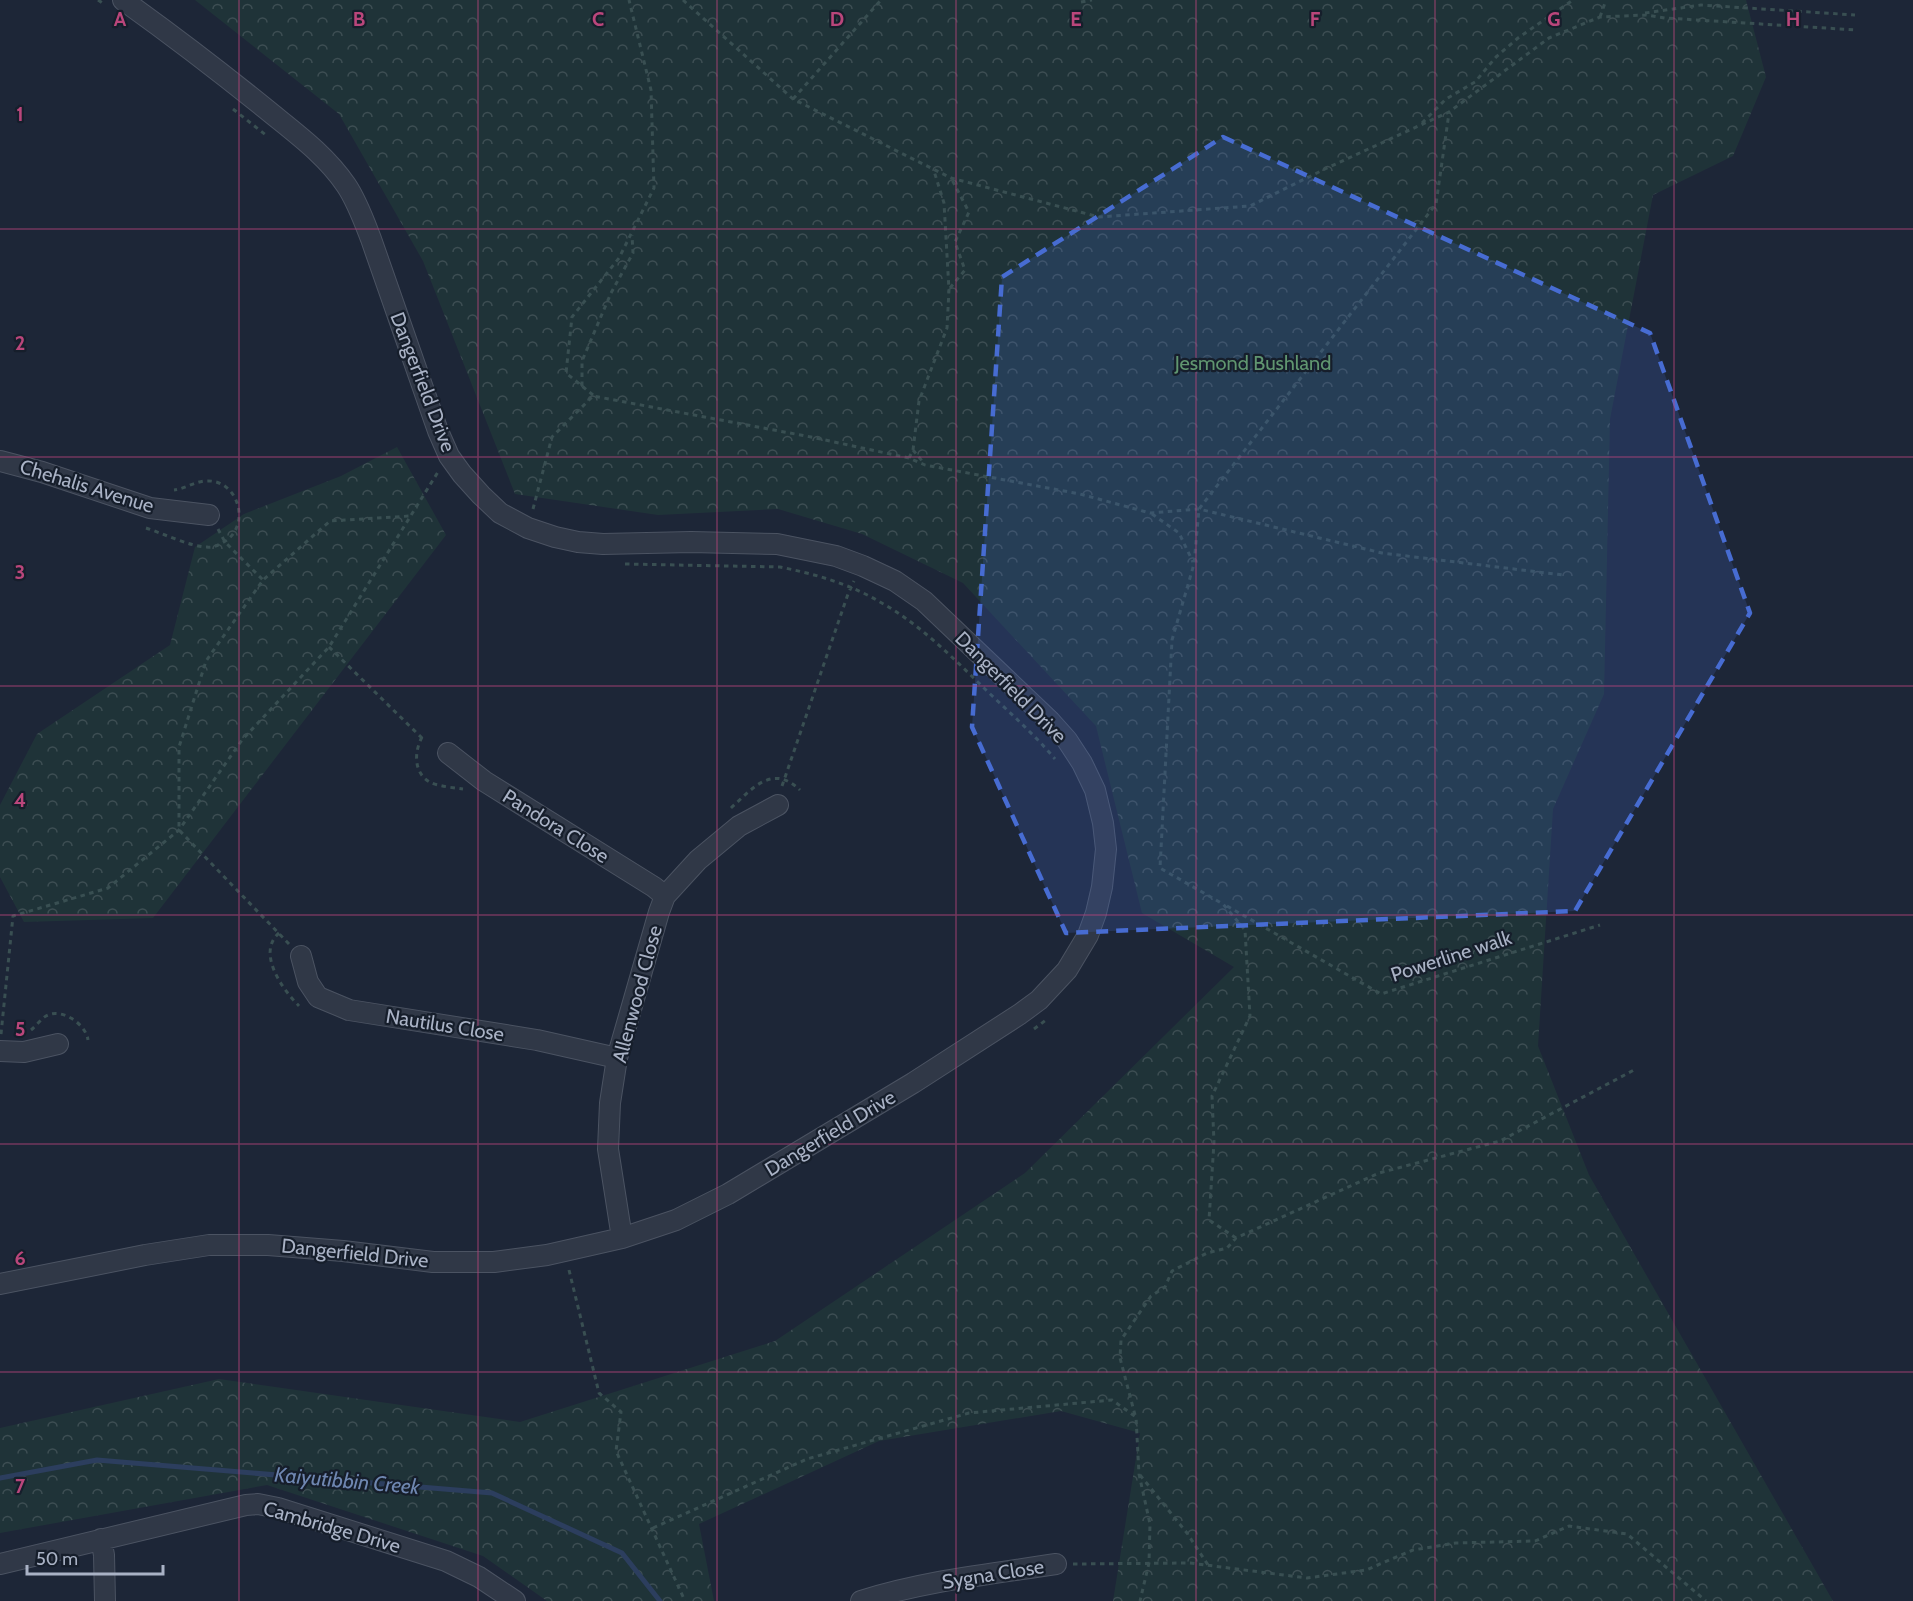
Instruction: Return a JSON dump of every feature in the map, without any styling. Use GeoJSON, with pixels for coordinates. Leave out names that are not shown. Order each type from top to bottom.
{"type":"FeatureCollection","features":[{"type":"Feature","properties":{"kind":"street","name":"Dangerfield Drive"},"geometry":{"type":"LineString","coordinates":[[0,1284],[134,1257],[209,1245],[268,1245],[433,1262],[494,1262],[548,1255],[622,1238],[676,1221],[728,1194],[913,1083],[1039,1000],[1067,970],[1079,953],[1096,913],[1102,887],[1106,849],[1103,823],[1095,790],[1082,763],[1067,740],[1050,721],[924,602],[895,581],[836,556],[777,544],[691,542],[603,544],[570,540],[528,528],[500,513],[441,461],[438,432],[368,230],[346,185],[311,146],[187,46],[115,3]]}},
{"type":"Feature","properties":{"kind":"street","name":"Chehalis Avenue"},"geometry":{"type":"LineString","coordinates":[[0,461],[42,472],[150,508],[209,514]]}},
{"type":"Feature","properties":{"kind":"street","name":"Pandora Close"},"geometry":{"type":"LineString","coordinates":[[448,753],[484,781],[665,896]]}},
{"type":"Feature","properties":{"kind":"street","name":"Allenwood Close"},"geometry":{"type":"LineString","coordinates":[[622,1238],[608,1149],[610,1102],[617,1058],[665,896],[698,860],[738,826],[778,805]]}},
{"type":"Feature","properties":{"kind":"street","name":"Nautilus Close"},"geometry":{"type":"LineString","coordinates":[[301,956],[308,982],[318,997],[349,1010],[537,1040],[617,1058]]}},
{"type":"Feature","properties":{"kind":"street"},"geometry":{"type":"LineString","coordinates":[[0,1051],[24,1052],[58,1044]]}},
{"type":"Feature","properties":{"kind":"street","name":"Cambridge Drive"},"geometry":{"type":"LineString","coordinates":[[0,1564],[246,1505],[268,1505],[446,1561],[479,1576],[514,1601]]}},
{"type":"Feature","properties":{"kind":"street"},"geometry":{"type":"LineString","coordinates":[[101,1539],[104,1555],[105,1601]]}},
{"type":"Feature","properties":{"kind":"street","name":"Sygna Close"},"geometry":{"type":"LineString","coordinates":[[861,1601],[896,1590],[927,1584],[1056,1564]]}},
{"type":"Feature","properties":{"kind":"path"},"geometry":{"type":"LineString","coordinates":[[98,0],[115,3]]}},
{"type":"Feature","properties":{"kind":"path"},"geometry":{"type":"LineString","coordinates":[[629,0],[651,90],[654,188],[619,258],[572,317],[566,373],[593,396],[811,437],[909,458],[926,465],[1080,494],[1150,513],[1179,533],[1194,564]]}},
{"type":"Feature","properties":{"kind":"path"},"geometry":{"type":"LineString","coordinates":[[683,0],[793,99],[951,178],[1099,218],[1250,206],[1449,112],[1549,38],[1600,17],[1646,15],[1857,30]]}},
{"type":"Feature","properties":{"kind":"path"},"geometry":{"type":"LineString","coordinates":[[793,99],[881,0]]}},
{"type":"Feature","properties":{"kind":"path"},"geometry":{"type":"LineString","coordinates":[[1076,0],[1092,0]]}},
{"type":"Feature","properties":{"kind":"path"},"geometry":{"type":"LineString","coordinates":[[1419,126],[1446,99],[1475,82],[1510,44],[1573,0]]}},
{"type":"Feature","properties":{"kind":"path"},"geometry":{"type":"LineString","coordinates":[[1600,17],[1606,0]]}},
{"type":"Feature","properties":{"kind":"path"},"geometry":{"type":"LineString","coordinates":[[1628,16],[1701,5],[1855,15]]}},
{"type":"Feature","properties":{"kind":"path"},"geometry":{"type":"LineString","coordinates":[[228,105],[273,141]]}},
{"type":"Feature","properties":{"kind":"path"},"geometry":{"type":"LineString","coordinates":[[1194,564],[1199,509],[1436,204],[1449,112]]}},
{"type":"Feature","properties":{"kind":"path"},"geometry":{"type":"LineString","coordinates":[[909,458],[913,450],[919,401],[947,328],[949,290],[944,202],[934,171]]}},
{"type":"Feature","properties":{"kind":"path"},"geometry":{"type":"LineString","coordinates":[[949,290],[965,270],[956,242],[969,212],[951,178]]}},
{"type":"Feature","properties":{"kind":"path"},"geometry":{"type":"LineString","coordinates":[[582,387],[582,361],[611,293],[633,253],[632,234]]}},
{"type":"Feature","properties":{"kind":"path"},"geometry":{"type":"LineString","coordinates":[[528,528],[552,437],[593,396]]}},
{"type":"Feature","properties":{"kind":"path"},"geometry":{"type":"LineString","coordinates":[[913,450],[926,465]]}},
{"type":"Feature","properties":{"kind":"path"},"geometry":{"type":"LineString","coordinates":[[437,472],[441,461]]}},
{"type":"Feature","properties":{"kind":"path"},"geometry":{"type":"LineString","coordinates":[[1,1040],[13,916],[108,888],[179,830],[242,740],[330,647],[437,472],[441,461]]}},
{"type":"Feature","properties":{"kind":"path"},"geometry":{"type":"LineString","coordinates":[[437,472],[440,477]]}},
{"type":"Feature","properties":{"kind":"path"},"geometry":{"type":"LineString","coordinates":[[167,492],[206,481],[228,488],[236,498],[239,519],[237,530],[231,539],[225,542]]}},
{"type":"Feature","properties":{"kind":"path"},"geometry":{"type":"LineString","coordinates":[[1150,513],[1199,509],[1382,553],[1563,575]]}},
{"type":"Feature","properties":{"kind":"path"},"geometry":{"type":"LineString","coordinates":[[209,514],[225,542],[262,580]]}},
{"type":"Feature","properties":{"kind":"path"},"geometry":{"type":"LineString","coordinates":[[301,956],[179,830],[179,747],[206,661],[262,580],[330,521],[410,516]]}},
{"type":"Feature","properties":{"kind":"path"},"geometry":{"type":"LineString","coordinates":[[615,564],[780,567],[850,587],[880,602],[914,625],[972,676],[1033,735],[1060,767]]}},
{"type":"Feature","properties":{"kind":"path","name":"Powerline walk"},"geometry":{"type":"LineString","coordinates":[[1194,564],[1172,640],[1160,868],[1381,994],[1600,925]]}},
{"type":"Feature","properties":{"kind":"path"},"geometry":{"type":"LineString","coordinates":[[784,777],[850,587],[863,566]]}},
{"type":"Feature","properties":{"kind":"path"},"geometry":{"type":"LineString","coordinates":[[330,647],[425,741]]}},
{"type":"Feature","properties":{"kind":"path"},"geometry":{"type":"LineString","coordinates":[[1223,904],[1245,930],[1250,1016],[1212,1096],[1214,1142],[1209,1221],[1236,1238]]}},
{"type":"Feature","properties":{"kind":"path"},"geometry":{"type":"LineString","coordinates":[[279,933],[271,943],[269,953],[272,966],[289,995],[305,1010]]}},
{"type":"Feature","properties":{"kind":"path"},"geometry":{"type":"LineString","coordinates":[[1140,1601],[1149,1563],[1150,1524],[1139,1474],[1136,1417],[1120,1358],[1121,1340],[1151,1296],[1166,1287],[1172,1271],[1207,1253],[1227,1248],[1236,1238],[1379,1173],[1500,1142],[1634,1070]]}},
{"type":"Feature","properties":{"kind":"path"},"geometry":{"type":"LineString","coordinates":[[565,1251],[599,1393],[621,1412],[616,1451],[685,1601]]}},
{"type":"Feature","properties":{"kind":"path"},"geometry":{"type":"LineString","coordinates":[[653,1528],[807,1460],[969,1413],[1112,1401],[1136,1417]]}},
{"type":"Feature","properties":{"kind":"path"},"geometry":{"type":"LineString","coordinates":[[1139,1474],[1187,1533],[1208,1565]]}},
{"type":"Feature","properties":{"kind":"path"},"geometry":{"type":"LineString","coordinates":[[1056,1564],[1190,1563],[1306,1578],[1366,1570],[1413,1550],[1456,1543],[1535,1541],[1569,1526],[1627,1534],[1706,1601]]}},
{"type":"Feature","properties":{"kind":"highlighted area"},"geometry":{"type":"Polygon","coordinates":[[[1223,137],[1650,333],[1750,613],[1575,911],[1066,933],[972,727],[1002,277],[1223,137]]]}},
{"type":"Feature","properties":{"kind":"green space","name":"Jesmond Bushland"},"geometry":{"type":"Polygon","coordinates":[[[195,0],[1746,0],[1766,77],[1733,156],[1653,195],[1610,419],[1604,694],[1553,809],[1538,1046],[1589,1175],[1833,1601],[1113,1601],[1140,1433],[1061,1411],[879,1441],[699,1524],[714,1601],[547,1601],[483,1556],[267,1485],[0,1533],[0,1428],[219,1379],[520,1422],[775,1341],[1025,1173],[1234,967],[1142,913],[1096,726],[963,583],[862,534],[778,509],[658,515],[515,494],[423,261],[339,114],[195,0]]]}},
{"type":"Feature","properties":{"kind":"green space"},"geometry":{"type":"Polygon","coordinates":[[[397,447],[446,535],[153,918],[24,922],[0,877],[0,805],[37,734],[170,645],[195,547],[244,514],[341,476],[397,447]]]}},
{"type":"Feature","properties":{"kind":"waterway","name":"Kaiyutibbin Creek"},"geometry":{"type":"LineString","coordinates":[[0,1478],[97,1460],[492,1493],[622,1553],[660,1601]]}}]}
